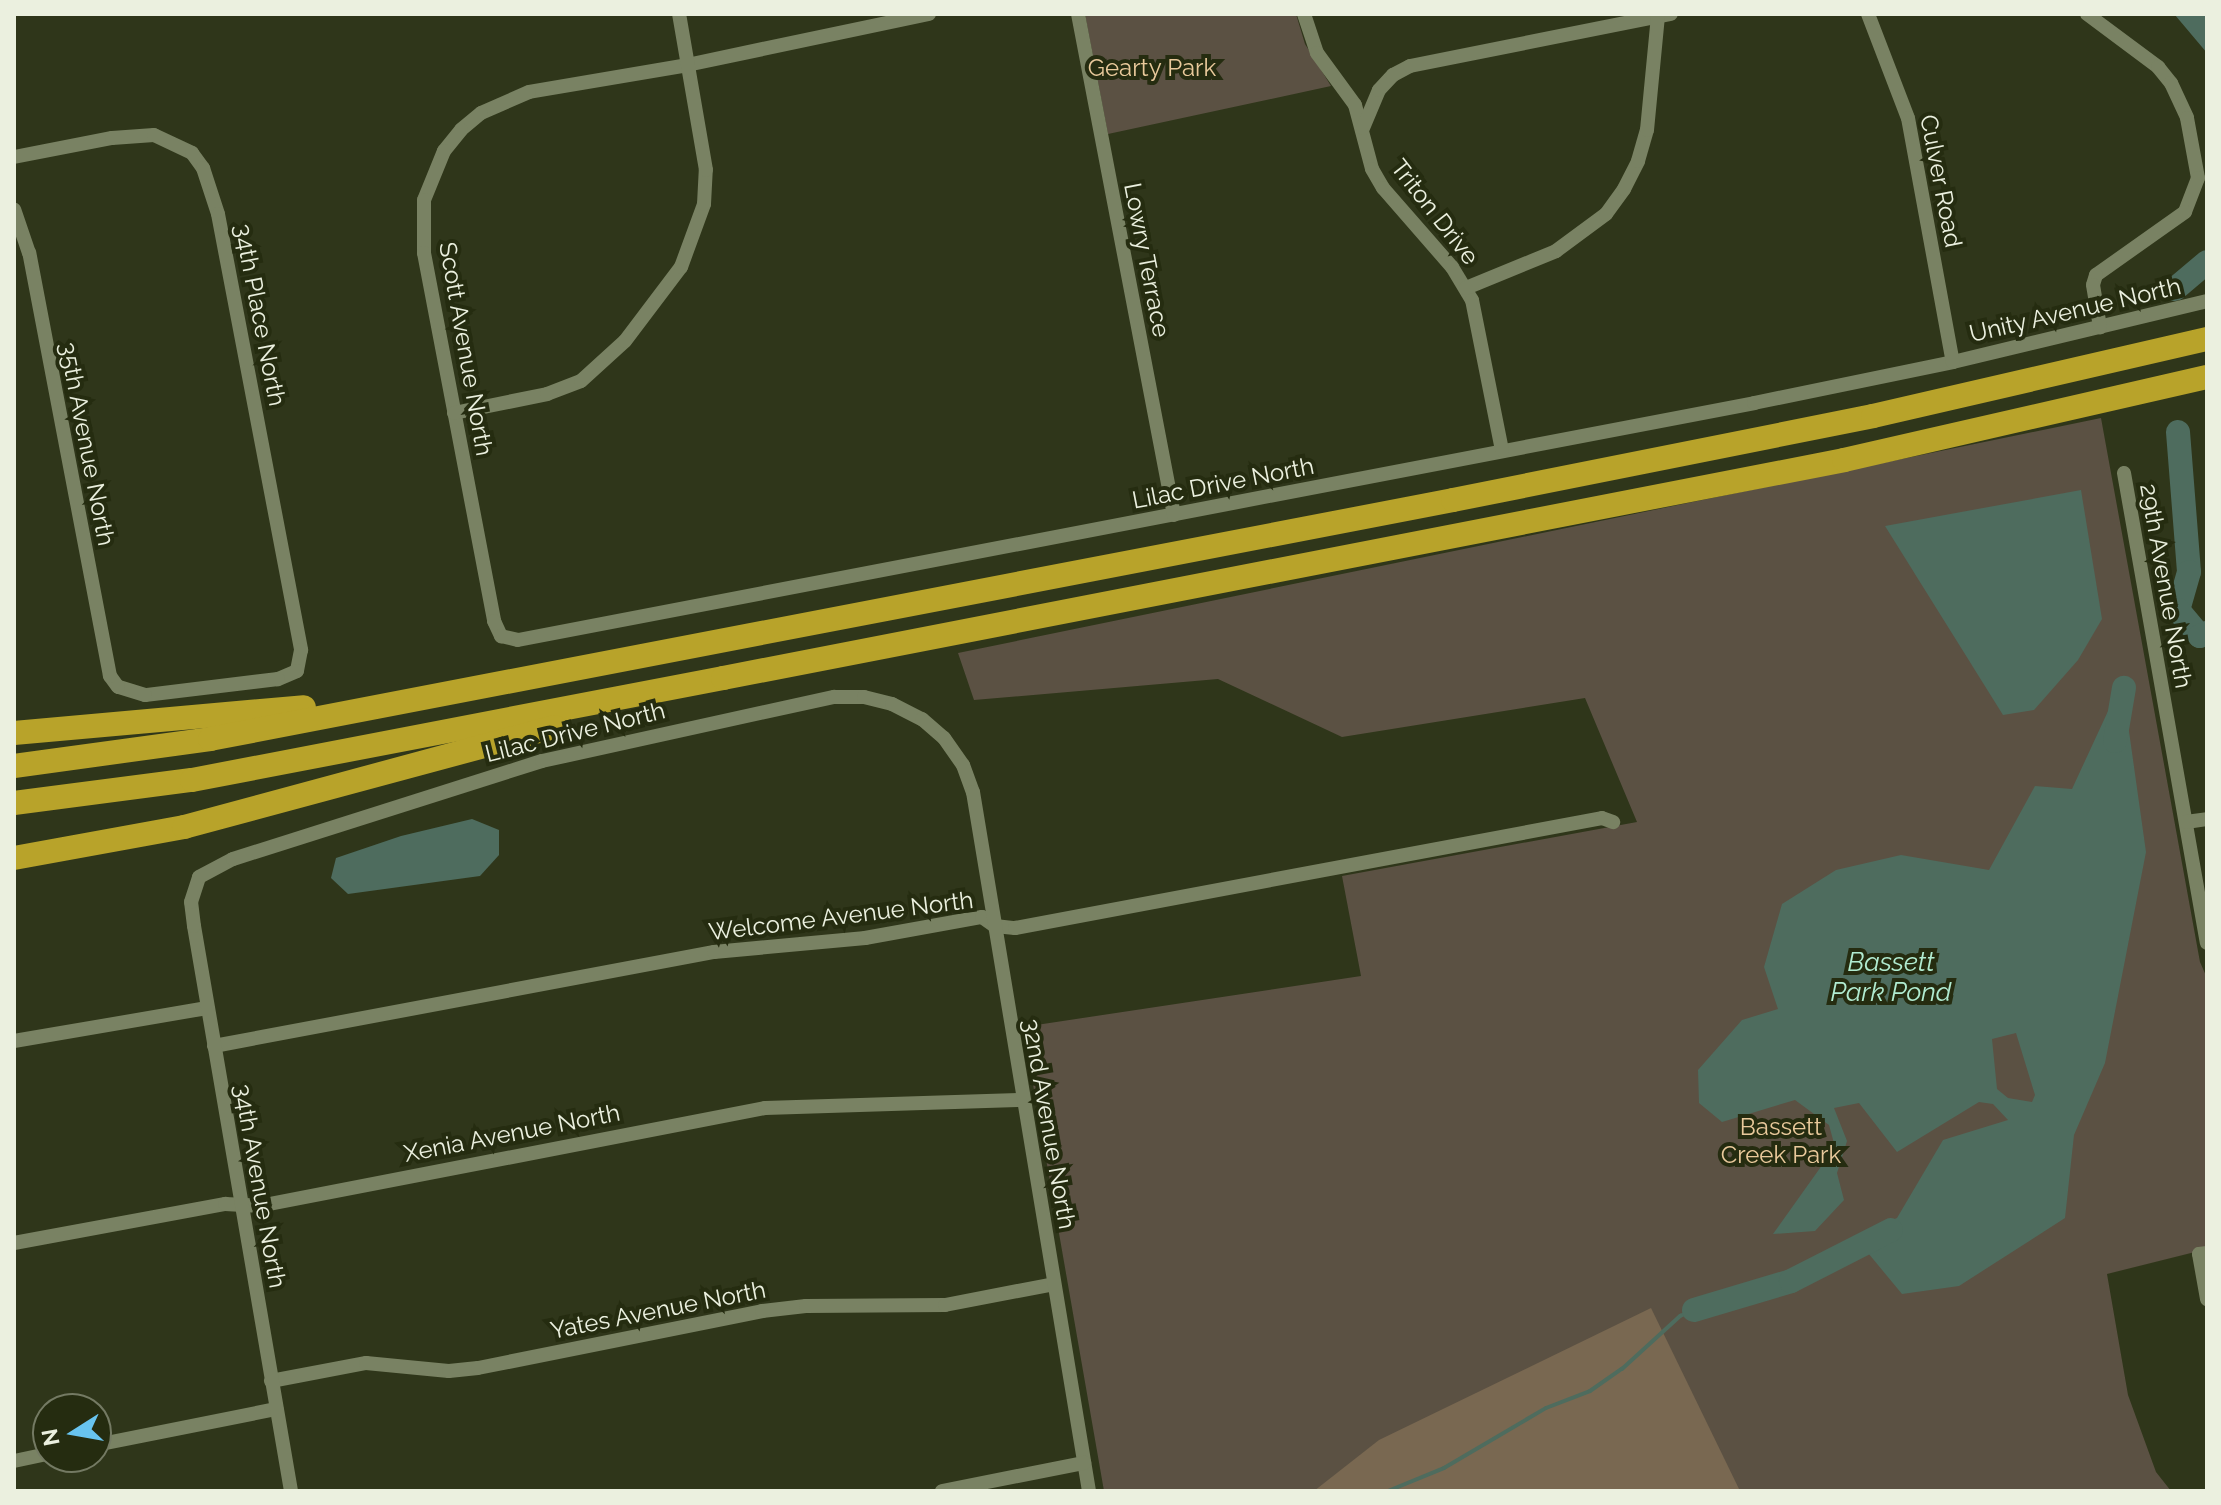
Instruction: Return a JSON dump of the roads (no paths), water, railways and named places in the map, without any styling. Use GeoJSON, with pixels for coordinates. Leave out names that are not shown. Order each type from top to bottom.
{"type":"FeatureCollection","features":[{"type":"Feature","properties":{"kind":"highway"},"geometry":{"type":"LineString","coordinates":[[14,766],[210,739],[1858,420],[2207,339]]}},
{"type":"Feature","properties":{"kind":"highway"},"geometry":{"type":"LineString","coordinates":[[14,803],[192,780],[723,678],[1844,460],[2207,377]]}},
{"type":"Feature","properties":{"kind":"highway"},"geometry":{"type":"LineString","coordinates":[[14,858],[184,827],[507,737],[618,713],[723,678]]}},
{"type":"Feature","properties":{"kind":"highway"},"geometry":{"type":"LineString","coordinates":[[14,733],[90,729],[457,691]]}},
{"type":"Feature","properties":{"kind":"street"},"geometry":{"type":"LineString","coordinates":[[454,413],[547,394],[581,381],[625,341],[669,285],[694,236],[704,204],[706,170],[703,137],[679,14]]}},
{"type":"Feature","properties":{"kind":"street","name":"Scott Avenue North"},"geometry":{"type":"LineString","coordinates":[[501,636],[494,621],[422,227],[428,187],[444,151],[461,130],[504,100],[529,92],[688,65],[929,14]]}},
{"type":"Feature","properties":{"kind":"street","name":"Lowry Terrace"},"geometry":{"type":"LineString","coordinates":[[1078,14],[1174,515]]}},
{"type":"Feature","properties":{"kind":"street","name":"Triton Drive"},"geometry":{"type":"LineString","coordinates":[[1304,14],[1317,53],[1355,105],[1366,149],[1383,188],[1452,267],[1472,300],[1502,450]]}},
{"type":"Feature","properties":{"kind":"street","name":"Culver Road"},"geometry":{"type":"LineString","coordinates":[[1868,14],[1908,118],[1953,362]]}},
{"type":"Feature","properties":{"kind":"street"},"geometry":{"type":"LineString","coordinates":[[2087,14],[2158,67],[2171,83],[2187,118],[2198,178],[2194,196],[2179,218],[2096,275],[2093,285],[2100,327]]}},
{"type":"Feature","properties":{"kind":"street"},"geometry":{"type":"LineString","coordinates":[[1363,128],[1379,90],[1393,75],[1410,66],[1664,15],[1647,130],[1638,161],[1624,189],[1606,214],[1556,251],[1466,288]]}},
{"type":"Feature","properties":{"kind":"street","name":"34th Place North"},"geometry":{"type":"LineString","coordinates":[[14,157],[112,138],[154,135],[173,141],[192,153],[203,168],[218,214],[301,650],[297,671],[278,679],[145,695],[118,687]]}},
{"type":"Feature","properties":{"kind":"street","name":"35th Avenue North"},"geometry":{"type":"LineString","coordinates":[[14,209],[29,253],[106,665],[118,687]]}},
{"type":"Feature","properties":{"kind":"street","name":"Unity Avenue North"},"geometry":{"type":"LineString","coordinates":[[1953,362],[2207,301]]}},
{"type":"Feature","properties":{"kind":"street","name":"Lilac Drive North"},"geometry":{"type":"LineString","coordinates":[[501,636],[510,640],[533,637],[1953,362]]}},
{"type":"Feature","properties":{"kind":"street","name":"29th Avenue North"},"geometry":{"type":"LineString","coordinates":[[2124,473],[2207,943]]}},
{"type":"Feature","properties":{"kind":"street","name":"Lilac Drive North"},"geometry":{"type":"LineString","coordinates":[[193,889],[199,877],[219,865],[476,779],[542,761],[834,697],[864,697],[892,704],[922,719],[944,738],[963,765]]}},
{"type":"Feature","properties":{"kind":"street","name":"32nd Avenue North"},"geometry":{"type":"LineString","coordinates":[[963,765],[973,792],[1089,1491]]}},
{"type":"Feature","properties":{"kind":"street","name":"Welcome Avenue North"},"geometry":{"type":"LineString","coordinates":[[214,1046],[714,952],[865,938],[982,917],[995,926],[1015,928],[1602,818],[1613,822]]}},
{"type":"Feature","properties":{"kind":"street"},"geometry":{"type":"LineString","coordinates":[[2186,822],[2207,819]]}},
{"type":"Feature","properties":{"kind":"street","name":"34th Avenue North"},"geometry":{"type":"LineString","coordinates":[[193,889],[194,926],[207,1008],[291,1491]]}},
{"type":"Feature","properties":{"kind":"street"},"geometry":{"type":"LineString","coordinates":[[14,1041],[207,1008]]}},
{"type":"Feature","properties":{"kind":"street","name":"Xenia Avenue North"},"geometry":{"type":"LineString","coordinates":[[14,1243],[225,1204],[259,1206],[765,1108],[1023,1100]]}},
{"type":"Feature","properties":{"kind":"street"},"geometry":{"type":"LineString","coordinates":[[2203,1254],[2207,1299]]}},
{"type":"Feature","properties":{"kind":"street","name":"Yates Avenue North"},"geometry":{"type":"LineString","coordinates":[[271,1381],[366,1363],[449,1371],[478,1368],[762,1311],[806,1306],[945,1305],[1054,1284]]}},
{"type":"Feature","properties":{"kind":"street"},"geometry":{"type":"LineString","coordinates":[[112,1442],[276,1409]]}},
{"type":"Feature","properties":{"kind":"street"},"geometry":{"type":"LineString","coordinates":[[942,1491],[1084,1463]]}},
{"type":"Feature","properties":{"kind":"water"},"geometry":{"type":"Polygon","coordinates":[[[2207,14],[2207,53],[2175,15],[2207,14]]]}},
{"type":"Feature","properties":{"kind":"water"},"geometry":{"type":"Polygon","coordinates":[[[2081,490],[2102,619],[2078,660],[2034,710],[2003,715],[1885,526],[2081,490]]]}},
{"type":"Feature","properties":{"kind":"water","name":"Bassett Park Pond"},"geometry":{"type":"Polygon","coordinates":[[[2109,709],[2126,710],[2146,852],[2105,1063],[2074,1135],[2065,1218],[1959,1286],[1902,1294],[1854,1236],[1897,1218],[1943,1140],[2008,1120],[1993,1104],[1979,1102],[1897,1152],[1859,1103],[1834,1108],[1847,1141],[1837,1173],[1844,1200],[1815,1231],[1773,1234],[1835,1147],[1829,1125],[1795,1100],[1722,1122],[1699,1103],[1698,1070],[1742,1020],[1778,1009],[1764,967],[1782,904],[1836,870],[1901,855],[1989,870],[2035,786],[2072,789],[2109,709]],[[2016,1033],[1992,1039],[1997,1089],[2008,1098],[2032,1102],[2035,1095],[2016,1033]]]}},
{"type":"Feature","properties":{"kind":"water"},"geometry":{"type":"Polygon","coordinates":[[[472,819],[499,830],[499,855],[480,876],[348,894],[331,878],[336,858],[401,836],[472,819]]]}},
{"type":"Feature","properties":{"kind":"waterway"},"geometry":{"type":"LineString","coordinates":[[2175,289],[2207,262]]}},
{"type":"Feature","properties":{"kind":"waterway"},"geometry":{"type":"LineString","coordinates":[[2178,432],[2189,572],[2178,610],[2200,636],[2207,633]]}},
{"type":"Feature","properties":{"kind":"waterway"},"geometry":{"type":"LineString","coordinates":[[2115,741],[2124,688]]}},
{"type":"Feature","properties":{"kind":"waterway"},"geometry":{"type":"LineString","coordinates":[[1694,1310],[1791,1281],[1891,1230]]}},
{"type":"Feature","properties":{"kind":"waterway"},"geometry":{"type":"LineString","coordinates":[[1388,1491],[1444,1468],[1546,1408],[1590,1391],[1622,1369],[1680,1316],[1694,1310]]}},
{"type":"Feature","properties":{"kind":"park label","name":"Gearty Park"},"geometry":{"type":"Point","coordinates":[1152,68]}},
{"type":"Feature","properties":{"kind":"park label","name":"Bassett Creek Park"},"geometry":{"type":"Point","coordinates":[1781,1141]}}]}
